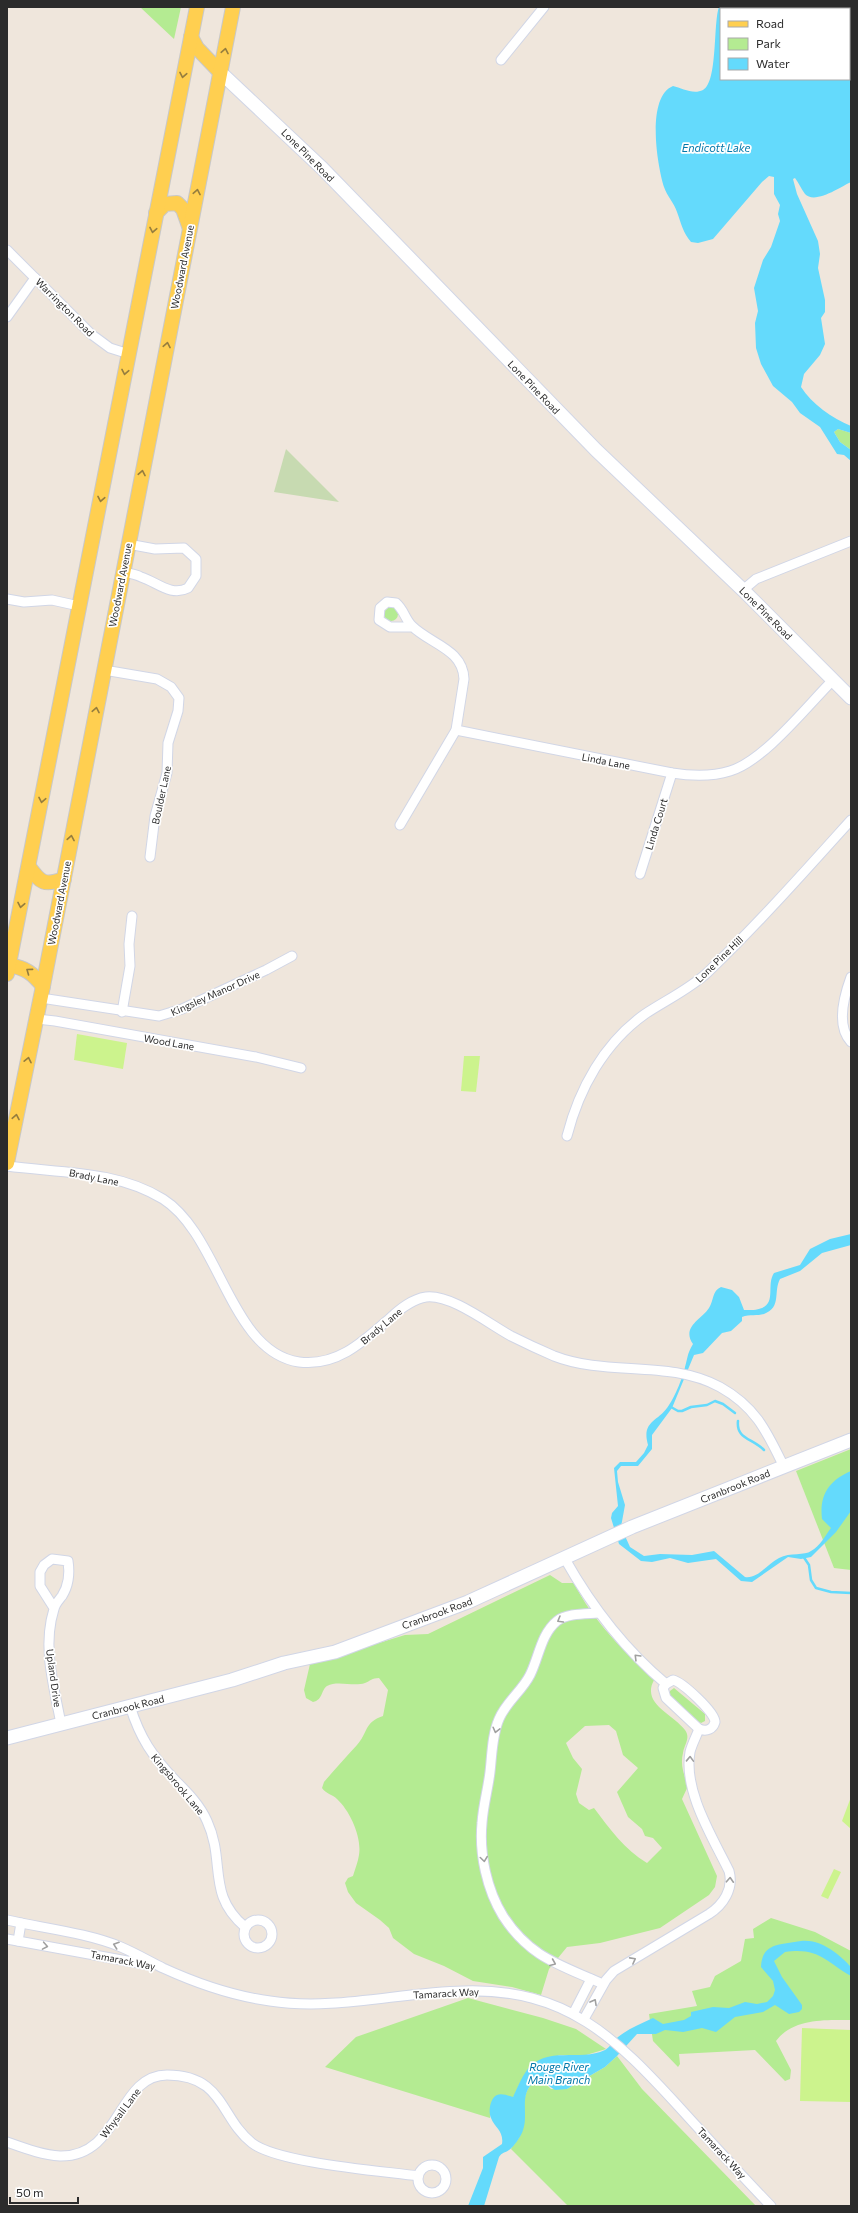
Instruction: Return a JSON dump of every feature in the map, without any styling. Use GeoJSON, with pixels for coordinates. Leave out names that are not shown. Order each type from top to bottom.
{"type":"FeatureCollection","features":[{"type":"Feature","properties":{"kind":"main road"},"geometry":{"type":"LineString","coordinates":[[42,992],[30,970],[8,969],[197,7]]}},
{"type":"Feature","properties":{"kind":"main road","name":"Woodward Avenue"},"geometry":{"type":"LineString","coordinates":[[7,1165],[42,992],[233,7]]}},
{"type":"Feature","properties":{"kind":"main road"},"geometry":{"type":"LineString","coordinates":[[191,37],[197,48],[220,72]]}},
{"type":"Feature","properties":{"kind":"main road"},"geometry":{"type":"LineString","coordinates":[[156,213],[165,204],[177,203],[186,214],[189,230]]}},
{"type":"Feature","properties":{"kind":"main road"},"geometry":{"type":"LineString","coordinates":[[29,867],[39,881],[52,884],[64,879]]}},
{"type":"Feature","properties":{"kind":"street"},"geometry":{"type":"LineString","coordinates":[[501,60],[544,7]]}},
{"type":"Feature","properties":{"kind":"street","name":"Lone Pine Road"},"geometry":{"type":"LineString","coordinates":[[220,72],[322,168],[596,450],[743,590],[851,698]]}},
{"type":"Feature","properties":{"kind":"street","name":"Warrington Road"},"geometry":{"type":"LineString","coordinates":[[7,250],[101,342],[129,354]]}},
{"type":"Feature","properties":{"kind":"street"},"geometry":{"type":"LineString","coordinates":[[7,317],[35,278]]}},
{"type":"Feature","properties":{"kind":"street"},"geometry":{"type":"LineString","coordinates":[[743,590],[756,578],[851,541]]}},
{"type":"Feature","properties":{"kind":"street"},"geometry":{"type":"LineString","coordinates":[[123,572],[140,576],[167,590],[175,591],[188,588],[196,576],[196,559],[184,548],[155,549],[128,544]]}},
{"type":"Feature","properties":{"kind":"street"},"geometry":{"type":"LineString","coordinates":[[7,600],[24,602],[52,600],[79,606]]}},
{"type":"Feature","properties":{"kind":"street"},"geometry":{"type":"LineString","coordinates":[[400,825],[456,730],[464,679],[463,666],[454,655],[413,627]]}},
{"type":"Feature","properties":{"kind":"street","name":"Boulder Lane"},"geometry":{"type":"LineString","coordinates":[[104,670],[157,679],[172,687],[179,698],[178,711],[168,743],[167,773],[155,816],[150,857]]}},
{"type":"Feature","properties":{"kind":"street","name":"Linda Lane"},"geometry":{"type":"LineString","coordinates":[[456,730],[672,773],[695,776],[717,774],[730,771],[751,761],[760,754],[832,680]]}},
{"type":"Feature","properties":{"kind":"street","name":"Linda Court"},"geometry":{"type":"LineString","coordinates":[[640,874],[672,773]]}},
{"type":"Feature","properties":{"kind":"street","name":"Lone Pine Hill"},"geometry":{"type":"LineString","coordinates":[[566,1136],[576,1104],[585,1086],[601,1059],[621,1035],[644,1015],[704,975],[851,820]]}},
{"type":"Feature","properties":{"kind":"street"},"geometry":{"type":"LineString","coordinates":[[122,1012],[130,966],[129,944],[132,916]]}},
{"type":"Feature","properties":{"kind":"street","name":"Kingsley Manor Drive"},"geometry":{"type":"LineString","coordinates":[[42,992],[122,1012],[159,1016],[170,1014],[266,970],[292,956]]}},
{"type":"Feature","properties":{"kind":"street"},"geometry":{"type":"LineString","coordinates":[[851,977],[843,1026],[847,1037],[851,1042]]}},
{"type":"Feature","properties":{"kind":"street","name":"Wood Lane"},"geometry":{"type":"LineString","coordinates":[[36,1019],[55,1021],[256,1057],[302,1068]]}},
{"type":"Feature","properties":{"kind":"street","name":"Brady Lane"},"geometry":{"type":"LineString","coordinates":[[7,1165],[55,1170],[106,1178],[144,1190],[164,1200],[183,1217],[197,1237],[252,1333],[273,1352],[296,1361],[324,1361],[342,1355],[364,1341],[406,1305],[421,1298],[435,1297],[453,1303],[533,1347],[568,1360],[608,1369],[679,1372],[706,1380],[743,1402],[765,1427],[784,1466]]}},
{"type":"Feature","properties":{"kind":"street","name":"Cranbrook Road"},"geometry":{"type":"LineString","coordinates":[[7,1738],[232,1680],[284,1662],[335,1652],[468,1602],[565,1559],[632,1527],[851,1440]]}},
{"type":"Feature","properties":{"kind":"street"},"geometry":{"type":"LineString","coordinates":[[565,1559],[598,1613],[627,1647],[666,1684]]}},
{"type":"Feature","properties":{"kind":"street","name":"Upland Drive"},"geometry":{"type":"LineString","coordinates":[[54,1608],[40,1586],[40,1572],[44,1565],[52,1560],[68,1561],[70,1575],[68,1582],[54,1608],[50,1631],[49,1658],[61,1724]]}},
{"type":"Feature","properties":{"kind":"street"},"geometry":{"type":"LineString","coordinates":[[598,1613],[565,1617],[556,1622],[543,1641],[528,1679],[501,1714],[494,1738],[482,1827],[483,1854],[488,1881],[494,1899],[507,1922],[539,1956],[603,1984]]}},
{"type":"Feature","properties":{"kind":"street"},"geometry":{"type":"LineString","coordinates":[[673,1680],[678,1682],[714,1714],[715,1722],[713,1727],[707,1730],[699,1729],[664,1696],[663,1690],[666,1684],[673,1680]]}},
{"type":"Feature","properties":{"kind":"street","name":"Kingsbrook Lane"},"geometry":{"type":"LineString","coordinates":[[130,1706],[136,1727],[147,1747],[192,1798],[204,1815],[215,1842],[218,1882],[222,1898],[234,1918],[245,1927]]}},
{"type":"Feature","properties":{"kind":"street"},"geometry":{"type":"LineString","coordinates":[[584,2020],[603,1984],[616,1969],[713,1912],[720,1905],[727,1893],[731,1880],[729,1871],[703,1820],[693,1786],[690,1755],[699,1729]]}},
{"type":"Feature","properties":{"kind":"street","name":"Tamarack Way"},"geometry":{"type":"LineString","coordinates":[[7,1920],[121,1947],[164,1968],[219,1990],[279,2002],[316,2004],[475,1990],[528,1998],[572,2014],[605,2034],[634,2059],[771,2206]]}},
{"type":"Feature","properties":{"kind":"street"},"geometry":{"type":"LineString","coordinates":[[18,1941],[21,1923]]}},
{"type":"Feature","properties":{"kind":"street","name":"Tamarack Way"},"geometry":{"type":"LineString","coordinates":[[81,1952],[88,1938]]}},
{"type":"Feature","properties":{"kind":"street","name":"Tamarack Way"},"geometry":{"type":"LineString","coordinates":[[7,1939],[118,1958],[164,1968]]}},
{"type":"Feature","properties":{"kind":"street"},"geometry":{"type":"LineString","coordinates":[[572,2014],[592,1979]]}},
{"type":"Feature","properties":{"kind":"street","name":"Whysall Lane"},"geometry":{"type":"LineString","coordinates":[[7,2142],[54,2155],[66,2156],[82,2151],[101,2139],[128,2100],[141,2085],[155,2076],[174,2075],[196,2080],[213,2092],[248,2139],[263,2150],[308,2161],[418,2176]]}},
{"type":"Feature","properties":{"kind":"green space"},"geometry":{"type":"Polygon","coordinates":[[[140,7],[181,7],[174,39],[140,7]]]}},
{"type":"Feature","properties":{"kind":"green space"},"geometry":{"type":"Polygon","coordinates":[[[838,429],[851,433],[851,450],[840,442],[834,432],[838,429]]]}},
{"type":"Feature","properties":{"kind":"green space"},"geometry":{"type":"Polygon","coordinates":[[[286,449],[339,502],[274,492],[286,449]]]}},
{"type":"Feature","properties":{"kind":"green space"},"geometry":{"type":"Polygon","coordinates":[[[388,607],[394,607],[398,611],[398,617],[394,621],[388,621],[384,617],[384,611],[388,607]]]}},
{"type":"Feature","properties":{"kind":"green space"},"geometry":{"type":"Polygon","coordinates":[[[77,1034],[127,1043],[123,1069],[74,1060],[77,1034]]]}},
{"type":"Feature","properties":{"kind":"green space"},"geometry":{"type":"Polygon","coordinates":[[[464,1056],[480,1056],[476,1092],[461,1091],[464,1056]]]}},
{"type":"Feature","properties":{"kind":"green space"},"geometry":{"type":"Polygon","coordinates":[[[851,1449],[851,1570],[834,1568],[796,1471],[851,1449]]]}},
{"type":"Feature","properties":{"kind":"green space"},"geometry":{"type":"Polygon","coordinates":[[[550,1575],[562,1583],[574,1583],[581,1597],[599,1622],[620,1646],[654,1680],[651,1688],[652,1696],[655,1702],[660,1708],[680,1724],[687,1733],[687,1739],[682,1757],[682,1766],[688,1786],[682,1799],[717,1876],[715,1887],[709,1895],[660,1928],[600,1943],[567,1947],[549,1969],[541,1995],[512,1987],[473,1981],[444,1966],[414,1954],[393,1938],[389,1928],[356,1903],[348,1892],[345,1883],[348,1878],[353,1876],[359,1855],[359,1840],[354,1825],[342,1804],[335,1797],[325,1792],[322,1788],[324,1782],[360,1741],[372,1721],[383,1716],[388,1690],[379,1678],[360,1684],[331,1684],[325,1688],[319,1699],[313,1702],[306,1698],[304,1690],[310,1664],[405,1635],[428,1634],[550,1575]],[[609,1725],[585,1726],[566,1743],[573,1758],[582,1769],[576,1794],[579,1803],[589,1810],[594,1808],[625,1845],[647,1863],[662,1848],[653,1838],[645,1836],[642,1829],[628,1817],[617,1792],[638,1768],[623,1755],[616,1731],[609,1725]]]}},
{"type":"Feature","properties":{"kind":"green space"},"geometry":{"type":"Polygon","coordinates":[[[674,1688],[705,1714],[705,1721],[701,1723],[696,1720],[670,1696],[670,1691],[674,1688]]]}},
{"type":"Feature","properties":{"kind":"green space"},"geometry":{"type":"Polygon","coordinates":[[[851,1797],[851,1829],[842,1821],[851,1797]]]}},
{"type":"Feature","properties":{"kind":"green space"},"geometry":{"type":"Polygon","coordinates":[[[834,1869],[841,1872],[828,1899],[821,1896],[834,1869]]]}},
{"type":"Feature","properties":{"kind":"green space"},"geometry":{"type":"Polygon","coordinates":[[[771,1918],[815,1932],[851,1951],[851,2020],[810,2022],[800,2024],[783,2033],[776,2041],[791,2070],[790,2079],[785,2081],[755,2050],[679,2054],[680,2064],[678,2067],[653,2041],[649,2014],[697,2006],[692,1991],[710,1987],[715,1976],[741,1961],[745,1939],[754,1938],[753,1929],[771,1918]]]}},
{"type":"Feature","properties":{"kind":"green space"},"geometry":{"type":"Polygon","coordinates":[[[468,1998],[543,2018],[576,2029],[606,2049],[583,2056],[559,2055],[520,2083],[513,2098],[501,2095],[490,2107],[490,2118],[325,2067],[356,2037],[468,1998]]]}},
{"type":"Feature","properties":{"kind":"green space"},"geometry":{"type":"Polygon","coordinates":[[[802,2028],[851,2030],[851,2102],[800,2101],[802,2028]]]}},
{"type":"Feature","properties":{"kind":"green space"},"geometry":{"type":"Polygon","coordinates":[[[617,2056],[642,2089],[756,2206],[568,2206],[511,2149],[520,2135],[525,2097],[531,2084],[537,2080],[542,2081],[551,2089],[567,2089],[605,2067],[617,2056]]]}},
{"type":"Feature","properties":{"kind":"water","name":"Endicott Lake"},"geometry":{"type":"Polygon","coordinates":[[[719,7],[851,7],[851,182],[828,194],[809,197],[805,194],[795,178],[793,179],[797,194],[818,241],[820,254],[818,268],[825,300],[825,312],[821,318],[825,344],[820,355],[804,374],[801,387],[823,410],[851,426],[851,433],[838,429],[834,432],[840,442],[851,450],[851,461],[844,455],[837,454],[820,427],[800,413],[792,402],[773,386],[761,364],[756,348],[755,323],[758,311],[754,288],[763,260],[771,247],[780,221],[778,214],[780,205],[774,194],[774,177],[769,176],[762,182],[713,239],[698,243],[691,242],[686,235],[682,228],[676,209],[664,187],[661,177],[656,132],[656,117],[659,103],[665,93],[673,86],[695,92],[703,90],[708,85],[713,64],[719,7]]]}},
{"type":"Feature","properties":{"kind":"water"},"geometry":{"type":"Polygon","coordinates":[[[851,1234],[851,1245],[822,1253],[800,1271],[780,1279],[775,1303],[770,1311],[761,1315],[742,1317],[742,1321],[731,1331],[722,1333],[703,1353],[694,1355],[672,1408],[652,1435],[652,1449],[638,1466],[621,1466],[617,1471],[618,1482],[625,1505],[621,1527],[630,1547],[644,1556],[660,1554],[692,1555],[714,1551],[745,1577],[754,1576],[783,1556],[808,1552],[814,1549],[822,1541],[831,1528],[822,1519],[822,1502],[824,1495],[837,1479],[851,1471],[851,1511],[836,1532],[811,1557],[801,1559],[788,1557],[752,1582],[741,1581],[716,1559],[688,1563],[670,1558],[652,1562],[641,1561],[619,1544],[611,1518],[612,1513],[618,1506],[614,1468],[620,1462],[636,1462],[644,1453],[648,1445],[646,1437],[649,1426],[665,1411],[674,1397],[681,1381],[693,1344],[689,1333],[691,1328],[709,1308],[716,1291],[721,1287],[732,1290],[739,1297],[744,1310],[756,1310],[764,1307],[770,1298],[771,1279],[774,1273],[800,1265],[810,1249],[830,1239],[851,1234]]]}},
{"type":"Feature","properties":{"kind":"water","name":"Rouge River Main Branch"},"geometry":{"type":"Polygon","coordinates":[[[801,1941],[816,1942],[829,1948],[851,1967],[851,1976],[814,1954],[797,1951],[785,1952],[774,1961],[782,1977],[802,2005],[802,2009],[799,2012],[789,2014],[775,2005],[763,2012],[735,2017],[716,2032],[702,2028],[683,2032],[665,2030],[656,2034],[637,2034],[605,2067],[567,2089],[555,2090],[542,2081],[535,2081],[530,2086],[525,2098],[525,2124],[522,2132],[513,2147],[501,2154],[499,2157],[484,2206],[468,2206],[483,2168],[483,2157],[502,2144],[502,2136],[490,2115],[491,2102],[499,2094],[513,2097],[525,2073],[535,2062],[553,2056],[585,2055],[605,2050],[622,2034],[653,2018],[663,2024],[684,2020],[691,2016],[691,2012],[713,2007],[729,2008],[745,2002],[757,2004],[767,2002],[773,1996],[775,1990],[773,1981],[761,1967],[762,1959],[765,1953],[774,1946],[780,1944],[801,1941]]]}},
{"type":"Feature","properties":{"kind":"waterway"},"geometry":{"type":"LineString","coordinates":[[671,1407],[678,1411],[682,1411],[691,1407],[707,1405],[715,1401],[723,1404],[735,1413]]}},
{"type":"Feature","properties":{"kind":"waterway"},"geometry":{"type":"LineString","coordinates":[[738,1421],[738,1427],[742,1435],[764,1450]]}},
{"type":"Feature","properties":{"kind":"waterway"},"geometry":{"type":"LineString","coordinates":[[803,1556],[809,1565],[811,1580],[816,1588],[831,1592],[851,1593]]}}]}
